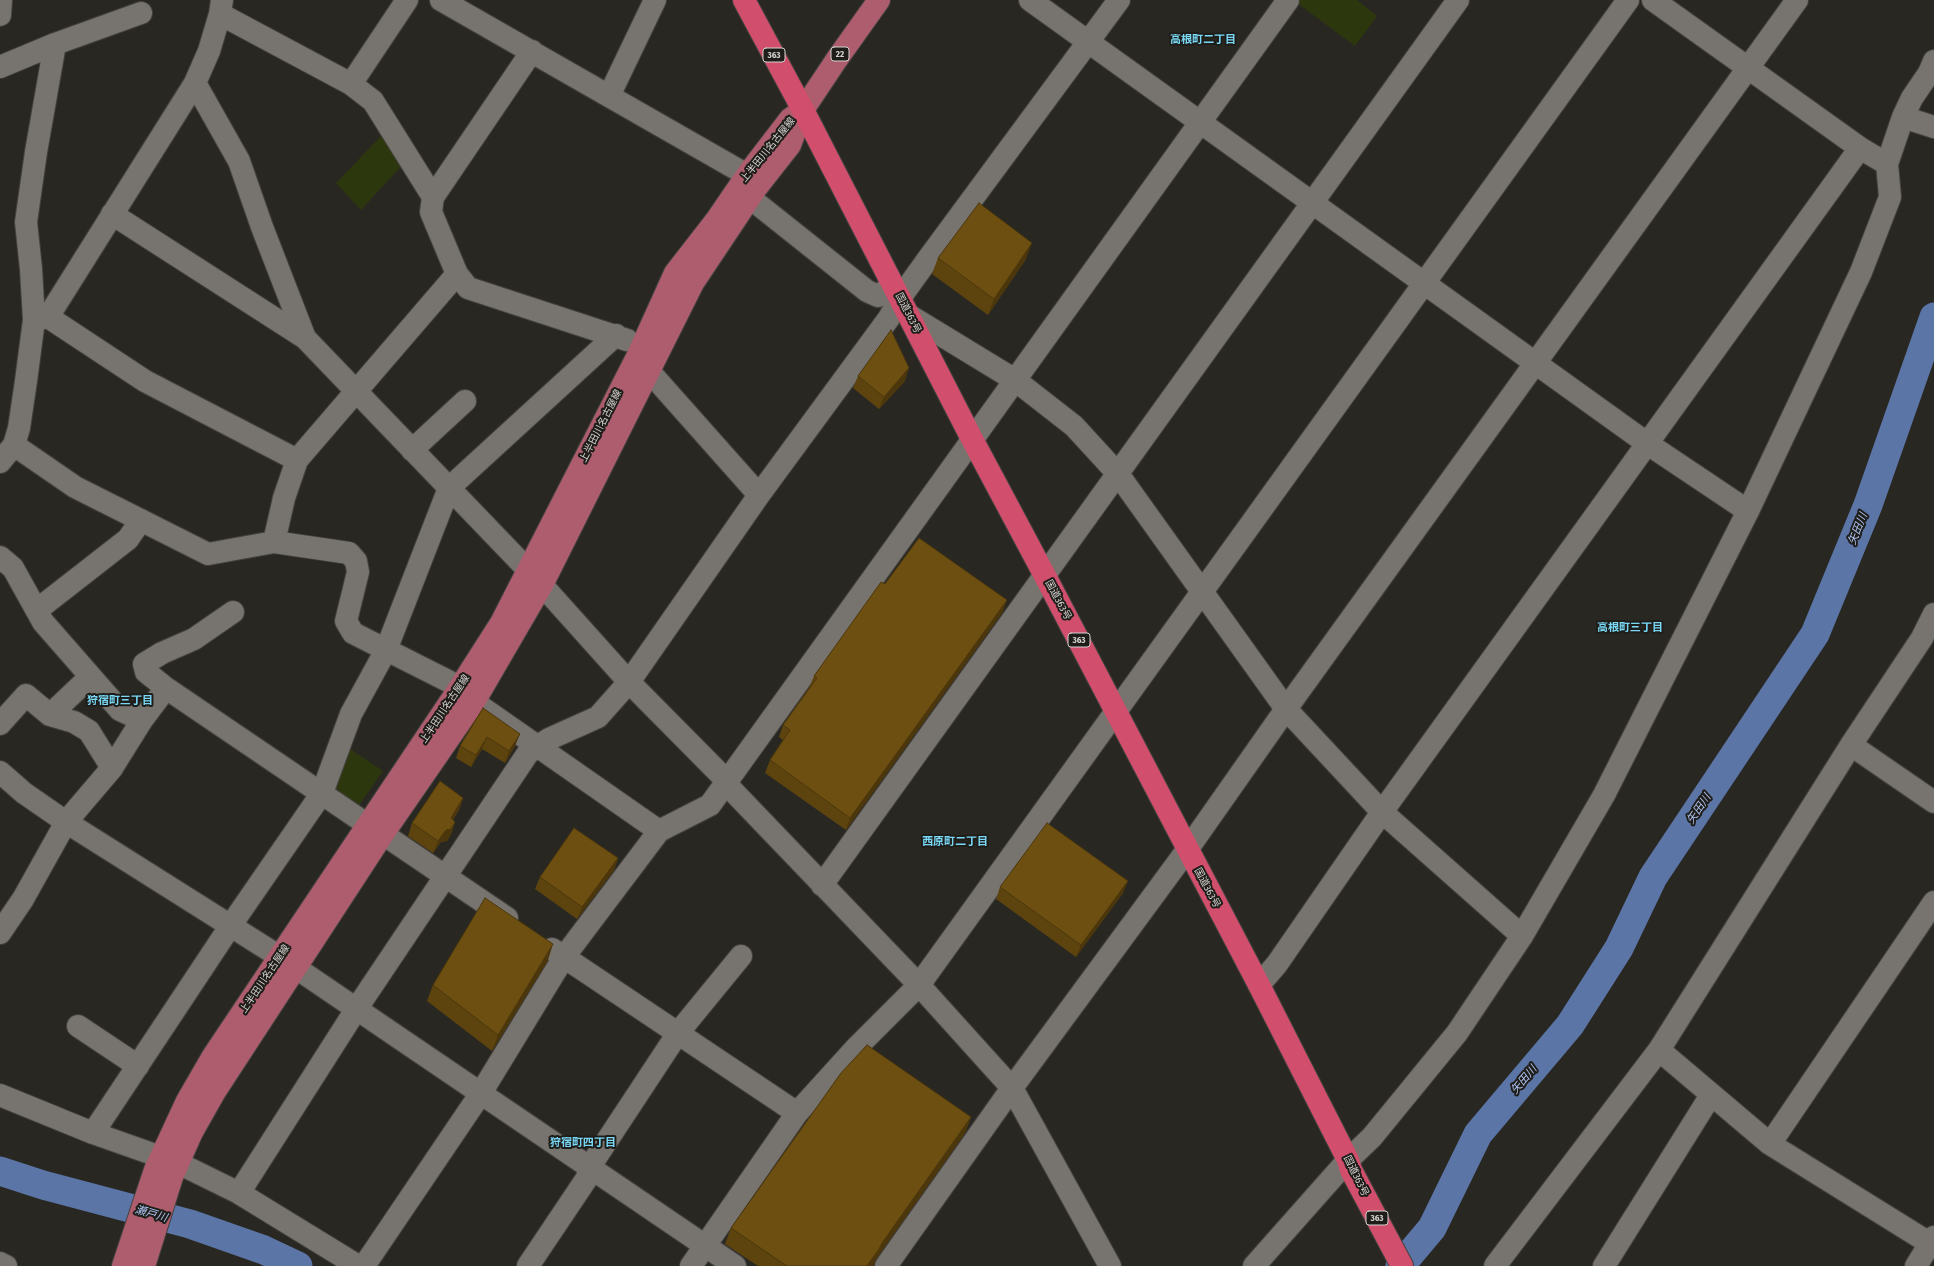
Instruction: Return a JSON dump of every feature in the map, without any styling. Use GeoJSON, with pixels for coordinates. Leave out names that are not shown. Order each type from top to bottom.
{"type":"FeatureCollection","features":[{"type":"Feature","properties":{"kind":"highway","name":"国道363号"},"geometry":{"type":"LineString","coordinates":[[744,0],[803,110],[972,439],[1259,985],[1402,1266]]}},
{"type":"Feature","properties":{"kind":"main road","name":"22"},"geometry":{"type":"LineString","coordinates":[[803,110],[879,0]]}},
{"type":"Feature","properties":{"kind":"main road","name":"上半田川名古屋線"},"geometry":{"type":"LineString","coordinates":[[535,577],[675,273],[717,220],[747,175],[790,120],[803,110]]}},
{"type":"Feature","properties":{"kind":"main road","name":"上半田川名古屋線"},"geometry":{"type":"LineString","coordinates":[[123,1266],[167,1167],[192,1132],[288,963],[375,830],[467,694],[535,577],[648,370],[693,283],[750,198],[790,144],[803,110]]}},
{"type":"Feature","properties":{"kind":"main road","name":"上半田川名古屋線"},"geometry":{"type":"LineString","coordinates":[[144,1266],[167,1167]]}},
{"type":"Feature","properties":{"kind":"street"},"geometry":{"type":"LineString","coordinates":[[0,15],[1,0]]}},
{"type":"Feature","properties":{"kind":"street"},"geometry":{"type":"LineString","coordinates":[[351,84],[408,0]]}},
{"type":"Feature","properties":{"kind":"street"},"geometry":{"type":"LineString","coordinates":[[441,0],[747,175]]}},
{"type":"Feature","properties":{"kind":"street"},"geometry":{"type":"LineString","coordinates":[[609,96],[655,0]]}},
{"type":"Feature","properties":{"kind":"street"},"geometry":{"type":"LineString","coordinates":[[1030,0],[1648,444],[1748,511]]}},
{"type":"Feature","properties":{"kind":"street"},"geometry":{"type":"LineString","coordinates":[[239,1193],[357,1008],[528,754],[537,746],[598,717],[628,682],[759,495],[1119,0]]}},
{"type":"Feature","properties":{"kind":"street"},"geometry":{"type":"LineString","coordinates":[[364,1266],[481,1093],[564,957],[658,831],[710,805],[1288,0]]}},
{"type":"Feature","properties":{"kind":"street"},"geometry":{"type":"LineString","coordinates":[[822,885],[1044,574],[1118,474],[1458,0]]}},
{"type":"Feature","properties":{"kind":"street"},"geometry":{"type":"LineString","coordinates":[[691,1266],[797,1113],[856,1048],[919,985],[1628,0]]}},
{"type":"Feature","properties":{"kind":"street"},"geometry":{"type":"LineString","coordinates":[[1653,0],[1860,148],[1887,164]]}},
{"type":"Feature","properties":{"kind":"street"},"geometry":{"type":"LineString","coordinates":[[886,1266],[1012,1088],[1187,850],[1286,709],[1797,0]]}},
{"type":"Feature","properties":{"kind":"street"},"geometry":{"type":"LineString","coordinates":[[0,462],[10,435],[41,318],[112,214],[195,83],[209,51],[221,7],[351,84],[372,101],[433,197]]}},
{"type":"Feature","properties":{"kind":"street"},"geometry":{"type":"LineString","coordinates":[[0,67],[55,44],[141,13]]}},
{"type":"Feature","properties":{"kind":"street"},"geometry":{"type":"LineString","coordinates":[[55,44],[36,152],[26,222],[31,269],[41,318],[145,381],[297,460]]}},
{"type":"Feature","properties":{"kind":"street"},"geometry":{"type":"LineString","coordinates":[[532,52],[433,197],[431,212],[457,274],[468,288],[616,335],[641,346]]}},
{"type":"Feature","properties":{"kind":"street"},"geometry":{"type":"LineString","coordinates":[[1254,1266],[1350,1165],[1457,1033],[1522,936],[1604,795],[1748,511],[1861,272],[1890,197],[1887,164],[1903,117],[1912,98],[1929,73],[1934,61]]}},
{"type":"Feature","properties":{"kind":"street"},"geometry":{"type":"LineString","coordinates":[[195,83],[239,161],[304,338]]}},
{"type":"Feature","properties":{"kind":"street"},"geometry":{"type":"LineString","coordinates":[[1903,117],[1929,126]]}},
{"type":"Feature","properties":{"kind":"street"},"geometry":{"type":"LineString","coordinates":[[1259,985],[1277,964],[1382,812],[1860,148]]}},
{"type":"Feature","properties":{"kind":"street"},"geometry":{"type":"LineString","coordinates":[[750,198],[867,290],[878,296],[901,300],[1016,380],[1074,426],[1118,474],[1203,590],[1286,709],[1382,812],[1522,936]]}},
{"type":"Feature","properties":{"kind":"street"},"geometry":{"type":"LineString","coordinates":[[112,214],[304,338],[535,577],[628,682],[727,781],[730,788],[919,985],[1012,1088],[1110,1266]]}},
{"type":"Feature","properties":{"kind":"street"},"geometry":{"type":"LineString","coordinates":[[274,542],[284,498],[297,460],[457,274]]}},
{"type":"Feature","properties":{"kind":"street"},"geometry":{"type":"LineString","coordinates":[[93,1133],[231,925],[322,793],[351,714],[386,650],[449,488],[616,335]]}},
{"type":"Feature","properties":{"kind":"street"},"geometry":{"type":"LineString","coordinates":[[648,370],[759,495]]}},
{"type":"Feature","properties":{"kind":"street"},"geometry":{"type":"LineString","coordinates":[[412,450],[465,400]]}},
{"type":"Feature","properties":{"kind":"street"},"geometry":{"type":"LineString","coordinates":[[10,435],[75,487],[208,554],[274,542],[349,553],[356,561],[358,572],[346,621],[353,634],[386,650],[467,694],[537,746],[658,831]]}},
{"type":"Feature","properties":{"kind":"street"},"geometry":{"type":"LineString","coordinates":[[37,610],[128,539],[141,520]]}},
{"type":"Feature","properties":{"kind":"street"},"geometry":{"type":"LineString","coordinates":[[0,557],[13,568],[43,622],[90,677],[120,710],[142,720]]}},
{"type":"Feature","properties":{"kind":"street"},"geometry":{"type":"LineString","coordinates":[[233,612],[194,639],[162,653],[144,664],[146,672],[166,688],[375,830],[797,1113]]}},
{"type":"Feature","properties":{"kind":"street"},"geometry":{"type":"LineString","coordinates":[[1495,1266],[1659,1050],[1851,745],[1922,638],[1934,614]]}},
{"type":"Feature","properties":{"kind":"street"},"geometry":{"type":"LineString","coordinates":[[50,715],[90,677]]}},
{"type":"Feature","properties":{"kind":"street"},"geometry":{"type":"LineString","coordinates":[[0,933],[23,899],[66,822],[112,768],[142,720],[166,688]]}},
{"type":"Feature","properties":{"kind":"street"},"geometry":{"type":"LineString","coordinates":[[0,724],[26,695],[50,715],[74,722],[89,731],[112,768]]}},
{"type":"Feature","properties":{"kind":"street"},"geometry":{"type":"LineString","coordinates":[[1851,745],[1934,802]]}},
{"type":"Feature","properties":{"kind":"street"},"geometry":{"type":"LineString","coordinates":[[0,772],[24,793],[66,822],[231,925],[357,1008],[589,1168],[735,1266]]}},
{"type":"Feature","properties":{"kind":"street"},"geometry":{"type":"LineString","coordinates":[[1770,1144],[1934,902]]}},
{"type":"Feature","properties":{"kind":"street"},"geometry":{"type":"LineString","coordinates":[[528,1266],[587,1178],[589,1168],[678,1033],[741,956]]}},
{"type":"Feature","properties":{"kind":"street"},"geometry":{"type":"LineString","coordinates":[[78,1026],[138,1066]]}},
{"type":"Feature","properties":{"kind":"street"},"geometry":{"type":"LineString","coordinates":[[1659,1050],[1770,1144],[1933,1242],[1916,1266]]}},
{"type":"Feature","properties":{"kind":"street"},"geometry":{"type":"LineString","coordinates":[[0,1095],[93,1133],[167,1167],[239,1193],[358,1266]]}},
{"type":"Feature","properties":{"kind":"street"},"geometry":{"type":"LineString","coordinates":[[1604,1266],[1711,1095]]}},
{"type":"Feature","properties":{"kind":"street"},"geometry":{"type":"LineString","coordinates":[[0,1263],[6,1266]]}},
{"type":"Feature","properties":{"kind":"green space"},"geometry":{"type":"Polygon","coordinates":[[[1293,0],[1357,0],[1377,16],[1355,46],[1293,0]]]}},
{"type":"Feature","properties":{"kind":"green space"},"geometry":{"type":"Polygon","coordinates":[[[384,133],[404,163],[361,210],[336,183],[384,133]]]}},
{"type":"Feature","properties":{"kind":"green space"},"geometry":{"type":"Polygon","coordinates":[[[347,747],[383,771],[355,811],[337,796],[330,777],[347,747]]]}},
{"type":"Feature","properties":{"kind":"building"},"geometry":{"type":"Polygon","coordinates":[[[979,203],[1032,243],[994,299],[938,258],[979,203]]]}},
{"type":"Feature","properties":{"kind":"building"},"geometry":{"type":"Polygon","coordinates":[[[891,330],[909,368],[884,397],[858,376],[891,330]]]}},
{"type":"Feature","properties":{"kind":"building"},"geometry":{"type":"Polygon","coordinates":[[[919,538],[1007,600],[850,818],[770,760],[790,730],[783,725],[817,678],[814,676],[881,582],[885,584],[919,538]]]}},
{"type":"Feature","properties":{"kind":"building"},"geometry":{"type":"Polygon","coordinates":[[[483,708],[520,734],[509,751],[487,737],[476,755],[460,746],[483,708]]]}},
{"type":"Feature","properties":{"kind":"building"},"geometry":{"type":"Polygon","coordinates":[[[440,781],[463,798],[451,818],[455,822],[451,829],[446,830],[438,841],[412,823],[440,781]]]}},
{"type":"Feature","properties":{"kind":"building"},"geometry":{"type":"Polygon","coordinates":[[[1047,823],[1128,881],[1081,945],[1000,887],[1047,823]]]}},
{"type":"Feature","properties":{"kind":"building"},"geometry":{"type":"Polygon","coordinates":[[[574,828],[618,858],[582,907],[540,877],[574,828]]]}},
{"type":"Feature","properties":{"kind":"building"},"geometry":{"type":"Polygon","coordinates":[[[485,898],[553,944],[498,1035],[433,985],[485,898]]]}},
{"type":"Feature","properties":{"kind":"building"},"geometry":{"type":"Polygon","coordinates":[[[867,1045],[971,1117],[867,1266],[787,1266],[731,1228],[841,1073],[867,1045]]]}},
{"type":"Feature","properties":{"kind":"waterway","name":"矢田川"},"geometry":{"type":"LineString","coordinates":[[1400,1266],[1432,1228],[1478,1134],[1570,1025],[1619,948],[1653,877],[1815,634],[1868,505],[1934,317]]}},
{"type":"Feature","properties":{"kind":"waterway","name":"瀬戸川"},"geometry":{"type":"LineString","coordinates":[[0,1171],[43,1185],[190,1224],[264,1250],[298,1266]]}},
{"type":"Feature","properties":{"kind":"district","name":"高根町二丁目"},"geometry":{"type":"Point","coordinates":[1203,40]}},
{"type":"Feature","properties":{"kind":"district","name":"高根町三丁目"},"geometry":{"type":"Point","coordinates":[1630,628]}},
{"type":"Feature","properties":{"kind":"district","name":"狩宿町三丁目"},"geometry":{"type":"Point","coordinates":[120,701]}},
{"type":"Feature","properties":{"kind":"district","name":"西原町二丁目"},"geometry":{"type":"Point","coordinates":[955,842]}},
{"type":"Feature","properties":{"kind":"district","name":"狩宿町四丁目"},"geometry":{"type":"Point","coordinates":[583,1143]}}]}
